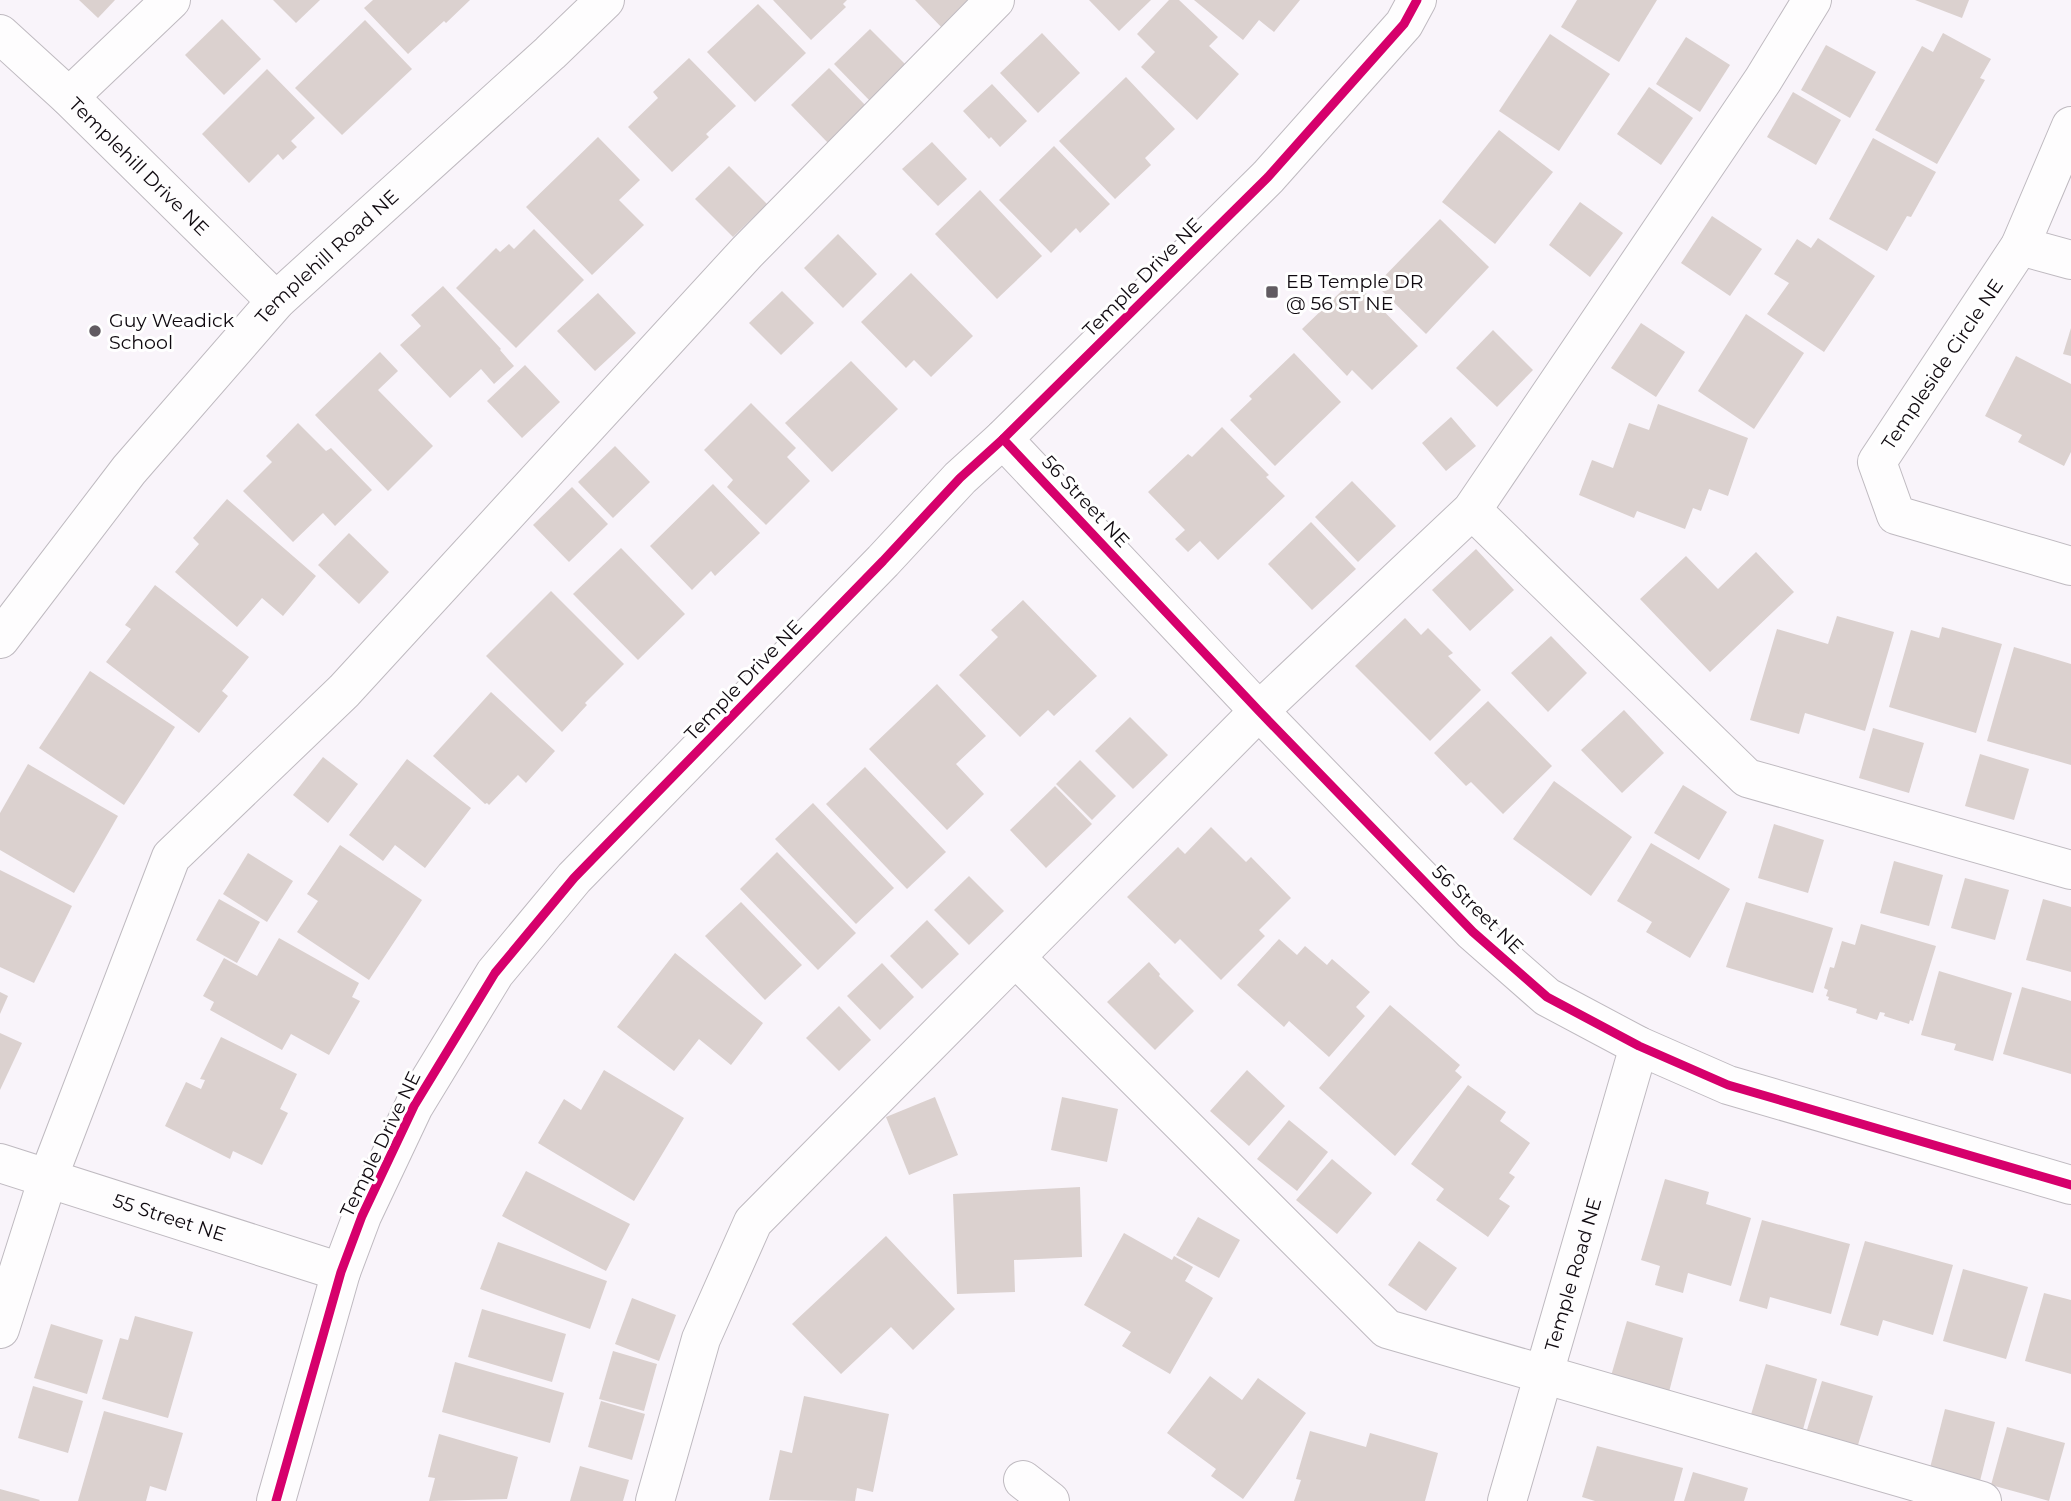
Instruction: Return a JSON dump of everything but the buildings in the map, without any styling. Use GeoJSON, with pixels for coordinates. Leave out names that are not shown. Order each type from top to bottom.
{"type":"FeatureCollection","features":[{"type":"Feature","properties":{"kind":"street"},"geometry":{"type":"LineString","coordinates":[[69,97],[171,0]]}},
{"type":"Feature","properties":{"kind":"street","name":"Templehill Road NE"},"geometry":{"type":"LineString","coordinates":[[0,639],[129,470],[276,301],[605,0]]}},
{"type":"Feature","properties":{"kind":"street"},"geometry":{"type":"LineString","coordinates":[[0,1329],[48,1178],[172,857],[344,691],[747,251],[995,0]]}},
{"type":"Feature","properties":{"kind":"street","name":"Temple Drive NE"},"geometry":{"type":"LineString","coordinates":[[276,1501],[341,1272],[362,1216],[414,1106],[495,974],[574,878],[883,561],[960,478],[1003,439],[1268,177],[1405,24],[1417,0]]}},
{"type":"Feature","properties":{"kind":"street"},"geometry":{"type":"LineString","coordinates":[[655,1501],[701,1339],[753,1222],[1259,711],[1472,510],[1763,80],[1811,0]]}},
{"type":"Feature","properties":{"kind":"street","name":"Templehill Drive NE"},"geometry":{"type":"LineString","coordinates":[[0,34],[69,97],[276,301]]}},
{"type":"Feature","properties":{"kind":"street","name":"Templeside Circle NE"},"geometry":{"type":"LineString","coordinates":[[2071,127],[2020,246],[1877,461],[1896,515],[2071,566]]}},
{"type":"Feature","properties":{"kind":"street"},"geometry":{"type":"LineString","coordinates":[[2020,246],[2071,260]]}},
{"type":"Feature","properties":{"kind":"street","name":"56 Street NE"},"geometry":{"type":"LineString","coordinates":[[1003,439],[1259,711],[1473,932],[1547,997],[1640,1046],[1728,1085],[2071,1185]]}},
{"type":"Feature","properties":{"kind":"street"},"geometry":{"type":"LineString","coordinates":[[1472,510],[1747,778],[2071,870]]}},
{"type":"Feature","properties":{"kind":"street"},"geometry":{"type":"LineString","coordinates":[[1016,958],[1387,1329],[1982,1501]]}},
{"type":"Feature","properties":{"kind":"street","name":"Temple Road NE"},"geometry":{"type":"LineString","coordinates":[[1507,1501],[1640,1046]]}},
{"type":"Feature","properties":{"kind":"street","name":"55 Street NE"},"geometry":{"type":"LineString","coordinates":[[0,1163],[341,1272]]}},
{"type":"Feature","properties":{"kind":"cycle path"},"geometry":{"type":"LineString","coordinates":[[276,1501],[341,1272],[362,1216],[414,1106],[495,973],[574,878],[883,561],[960,478],[1003,439],[1268,177],[1404,24],[1417,0]]}},
{"type":"Feature","properties":{"kind":"cycle path"},"geometry":{"type":"LineString","coordinates":[[1003,439],[1259,711],[1473,932],[1547,997],[1639,1046],[1728,1085],[2071,1185]]}},
{"type":"Feature","properties":{"kind":"place","name":"EB Temple DR @ 56 ST NE"},"geometry":{"type":"Point","coordinates":[1272,292]}},
{"type":"Feature","properties":{"kind":"place","name":"Guy Weadick School"},"geometry":{"type":"Point","coordinates":[95,331]}}]}
